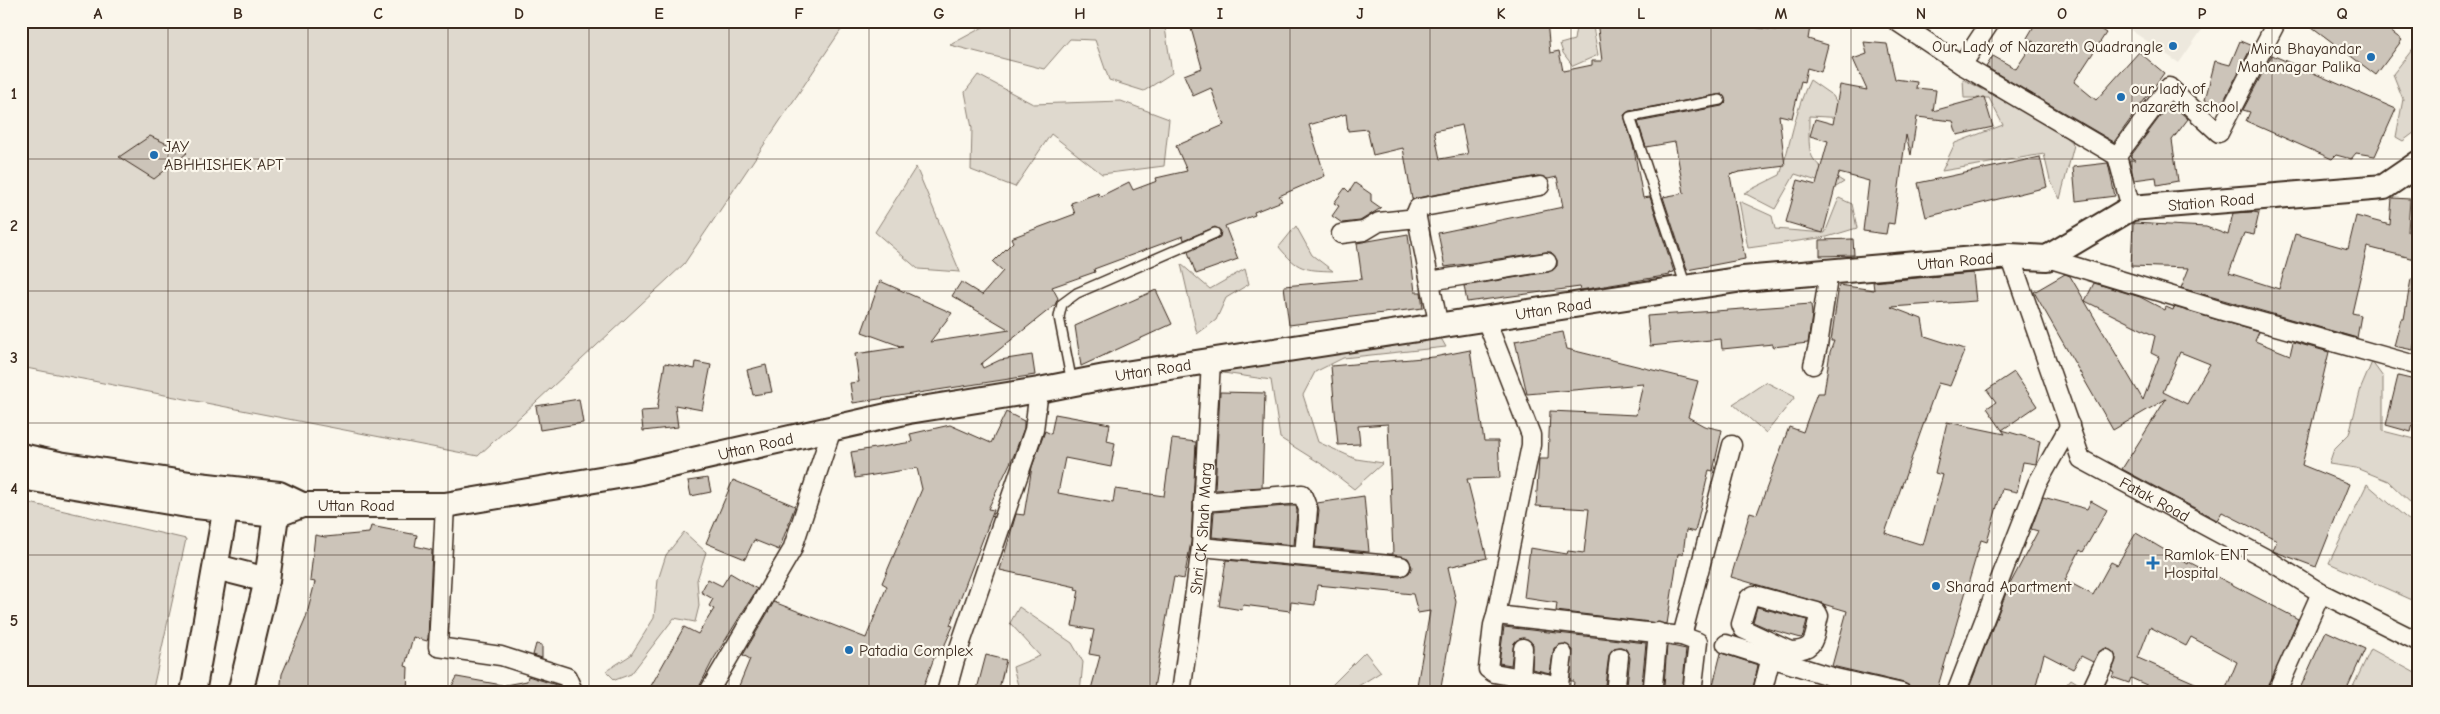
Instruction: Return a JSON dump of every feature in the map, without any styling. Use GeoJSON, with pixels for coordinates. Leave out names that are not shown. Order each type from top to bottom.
{"type":"FeatureCollection","features":[{"type":"Feature","properties":{"kind":"street"},"geometry":{"type":"LineString","coordinates":[[1896,21],[1962,65],[2117,156],[2131,208]]}},
{"type":"Feature","properties":{"kind":"street"},"geometry":{"type":"LineString","coordinates":[[1962,65],[1991,21]]}},
{"type":"Feature","properties":{"kind":"street"},"geometry":{"type":"LineString","coordinates":[[2117,156],[2168,87],[2219,133],[2277,21]]}},
{"type":"Feature","properties":{"kind":"street","name":"Station Road"},"geometry":{"type":"LineString","coordinates":[[2047,258],[2131,208],[2384,187],[2419,163]]}},
{"type":"Feature","properties":{"kind":"street"},"geometry":{"type":"LineString","coordinates":[[1439,327],[1417,218],[1418,208],[1540,186]]}},
{"type":"Feature","properties":{"kind":"street"},"geometry":{"type":"LineString","coordinates":[[1341,234],[1364,231],[1379,222],[1417,218]]}},
{"type":"Feature","properties":{"kind":"street"},"geometry":{"type":"LineString","coordinates":[[2010,256],[2047,258],[2229,313],[2419,366]]}},
{"type":"Feature","properties":{"kind":"street","name":"Uttan Road"},"geometry":{"type":"LineString","coordinates":[[21,477],[113,494],[228,499],[302,505],[446,505],[636,473],[909,411],[1072,384],[1742,278],[2010,256]]}},
{"type":"Feature","properties":{"kind":"street","name":"Fatak Road"},"geometry":{"type":"LineString","coordinates":[[2010,256],[2081,459],[2265,558],[2321,593],[2419,642]]}},
{"type":"Feature","properties":{"kind":"street"},"geometry":{"type":"LineString","coordinates":[[1430,281],[1547,262]]}},
{"type":"Feature","properties":{"kind":"street"},"geometry":{"type":"LineString","coordinates":[[1813,365],[1818,346],[1829,271]]}},
{"type":"Feature","properties":{"kind":"street"},"geometry":{"type":"LineString","coordinates":[[1486,320],[1531,435],[1531,445],[1493,625],[1488,669],[1494,673],[1547,684],[1559,692],[1563,654]]}},
{"type":"Feature","properties":{"kind":"street","name":"Shri CK Shah Marg"},"geometry":{"type":"LineString","coordinates":[[1181,693],[1201,546],[1211,362]]}},
{"type":"Feature","properties":{"kind":"street"},"geometry":{"type":"LineString","coordinates":[[946,693],[958,651],[1034,430],[1039,390]]}},
{"type":"Feature","properties":{"kind":"street"},"geometry":{"type":"LineString","coordinates":[[1956,693],[2037,484],[2070,425]]}},
{"type":"Feature","properties":{"kind":"street"},"geometry":{"type":"LineString","coordinates":[[708,693],[792,550],[832,429]]}},
{"type":"Feature","properties":{"kind":"street"},"geometry":{"type":"LineString","coordinates":[[1682,636],[1732,445]]}},
{"type":"Feature","properties":{"kind":"street","name":"Uttan Road"},"geometry":{"type":"LineString","coordinates":[[21,456],[228,499]]}},
{"type":"Feature","properties":{"kind":"street"},"geometry":{"type":"LineString","coordinates":[[1203,502],[1302,494],[1308,509],[1304,556]]}},
{"type":"Feature","properties":{"kind":"street"},"geometry":{"type":"LineString","coordinates":[[193,693],[228,499]]}},
{"type":"Feature","properties":{"kind":"street"},"geometry":{"type":"LineString","coordinates":[[240,693],[267,580],[278,504]]}},
{"type":"Feature","properties":{"kind":"street"},"geometry":{"type":"LineString","coordinates":[[446,505],[438,647],[501,656],[567,677],[574,693]]}},
{"type":"Feature","properties":{"kind":"street"},"geometry":{"type":"LineString","coordinates":[[1201,546],[1401,566]]}},
{"type":"Feature","properties":{"kind":"street"},"geometry":{"type":"LineString","coordinates":[[216,568],[267,580]]}},
{"type":"Feature","properties":{"kind":"street"},"geometry":{"type":"LineString","coordinates":[[2276,693],[2321,593]]}},
{"type":"Feature","properties":{"kind":"street"},"geometry":{"type":"LineString","coordinates":[[1496,615],[1658,632],[1682,636],[1698,642],[1692,693]]}},
{"type":"Feature","properties":{"kind":"street"},"geometry":{"type":"LineString","coordinates":[[1653,685],[1658,632]]}},
{"type":"Feature","properties":{"kind":"street"},"geometry":{"type":"LineString","coordinates":[[1726,644],[1783,656],[1835,678],[1902,693]]}},
{"type":"Feature","properties":{"kind":"street"},"geometry":{"type":"LineString","coordinates":[[1520,678],[1523,648]]}},
{"type":"Feature","properties":{"kind":"street"},"geometry":{"type":"LineString","coordinates":[[1762,693],[1783,656]]}},
{"type":"Feature","properties":{"kind":"street"},"geometry":{"type":"LineString","coordinates":[[1615,693],[1620,657]]}},
{"type":"Feature","properties":{"kind":"street"},"geometry":{"type":"LineString","coordinates":[[2090,693],[2106,659]]}},
{"type":"Feature","properties":{"kind":"lane"},"geometry":{"type":"LineString","coordinates":[[1686,288],[1630,117],[1720,100]]}},
{"type":"Feature","properties":{"kind":"lane"},"geometry":{"type":"LineString","coordinates":[[1072,384],[1059,317],[1062,304],[1076,293],[1214,233]]}},
{"type":"Feature","properties":{"kind":"shaded area"},"geometry":{"type":"Polygon","coordinates":[[[21,21],[869,21],[841,30],[684,264],[478,456],[21,367],[21,21]]]}},
{"type":"Feature","properties":{"kind":"shaded area"},"geometry":{"type":"Polygon","coordinates":[[[1004,21],[1164,21],[1172,73],[1144,91],[1109,80],[1095,40],[1070,39],[1044,69],[950,45],[987,25],[1004,21]]]}},
{"type":"Feature","properties":{"kind":"shaded area"},"geometry":{"type":"Polygon","coordinates":[[[1577,21],[1592,21],[1598,55],[1573,66],[1563,53],[1560,44],[1574,40],[1577,21]]]}},
{"type":"Feature","properties":{"kind":"shaded area","name":"Our Lady of Nazareth Quadrangle"},"geometry":{"type":"Polygon","coordinates":[[[2135,21],[2208,21],[2179,63],[2129,29],[2135,21]]]}},
{"type":"Feature","properties":{"kind":"shaded area"},"geometry":{"type":"Polygon","coordinates":[[[2419,41],[2419,129],[2403,141],[2396,137],[2403,99],[2393,74],[2419,41]]]}},
{"type":"Feature","properties":{"kind":"shaded area"},"geometry":{"type":"Polygon","coordinates":[[[978,75],[1033,104],[1121,101],[1169,119],[1164,166],[1102,174],[1051,134],[1015,187],[971,170],[972,128],[965,92],[978,75]]]}},
{"type":"Feature","properties":{"kind":"shaded area"},"geometry":{"type":"Polygon","coordinates":[[[1963,79],[2056,128],[2074,145],[2060,199],[2050,180],[2044,154],[1942,171],[1955,143],[2003,125],[1989,98],[1964,98],[1963,79]]]}},
{"type":"Feature","properties":{"kind":"shaded area"},"geometry":{"type":"Polygon","coordinates":[[[1810,80],[1833,96],[1846,118],[1809,116],[1809,142],[1812,157],[1822,168],[1844,182],[1836,187],[1795,174],[1775,209],[1744,193],[1780,175],[1797,115],[1810,80]]]}},
{"type":"Feature","properties":{"kind":"shaded area"},"geometry":{"type":"Polygon","coordinates":[[[916,167],[960,272],[918,269],[875,232],[916,167]]]}},
{"type":"Feature","properties":{"kind":"shaded area"},"geometry":{"type":"Polygon","coordinates":[[[1839,198],[1852,204],[1857,228],[1827,237],[1748,248],[1739,201],[1772,216],[1775,229],[1825,233],[1839,198]]]}},
{"type":"Feature","properties":{"kind":"shaded area"},"geometry":{"type":"Polygon","coordinates":[[[1296,226],[1312,255],[1333,271],[1302,267],[1291,260],[1279,247],[1296,226]]]}},
{"type":"Feature","properties":{"kind":"shaded area"},"geometry":{"type":"Polygon","coordinates":[[[1181,264],[1210,289],[1245,269],[1249,284],[1226,298],[1216,320],[1197,334],[1181,264]]]}},
{"type":"Feature","properties":{"kind":"shaded area"},"geometry":{"type":"Polygon","coordinates":[[[1438,333],[1446,347],[1343,358],[1315,372],[1303,395],[1318,442],[1356,459],[1383,463],[1354,489],[1323,465],[1280,438],[1271,380],[1210,371],[1438,333]]]}},
{"type":"Feature","properties":{"kind":"shaded area"},"geometry":{"type":"Polygon","coordinates":[[[2372,362],[2383,377],[2383,431],[2419,440],[2419,511],[2388,481],[2356,468],[2329,464],[2334,449],[2349,434],[2361,388],[2372,362]]]}},
{"type":"Feature","properties":{"kind":"shaded area"},"geometry":{"type":"Polygon","coordinates":[[[1766,382],[1795,397],[1766,433],[1733,404],[1766,382]]]}},
{"type":"Feature","properties":{"kind":"shaded area"},"geometry":{"type":"Polygon","coordinates":[[[2367,484],[2419,529],[2419,603],[2329,563],[2367,484]]]}},
{"type":"Feature","properties":{"kind":"shaded area"},"geometry":{"type":"Polygon","coordinates":[[[21,501],[186,539],[152,693],[21,693],[21,501]]]}},
{"type":"Feature","properties":{"kind":"shaded area"},"geometry":{"type":"Polygon","coordinates":[[[684,532],[706,552],[697,580],[699,606],[695,622],[674,618],[631,674],[615,680],[606,671],[631,655],[654,618],[658,580],[666,555],[684,532]]]}},
{"type":"Feature","properties":{"kind":"shaded area"},"geometry":{"type":"Polygon","coordinates":[[[1019,607],[1072,643],[1083,662],[1080,693],[1020,693],[1013,667],[1040,656],[1010,623],[1019,607]]]}},
{"type":"Feature","properties":{"kind":"shaded area"},"geometry":{"type":"Polygon","coordinates":[[[2371,649],[2419,675],[2419,693],[2350,693],[2371,649]]]}},
{"type":"Feature","properties":{"kind":"shaded area"},"geometry":{"type":"Polygon","coordinates":[[[1365,652],[1381,672],[1347,693],[1324,693],[1365,652]]]}},
{"type":"Feature","properties":{"kind":"shaded area"},"geometry":{"type":"Polygon","coordinates":[[[2071,679],[2093,693],[2064,693],[2061,691],[2071,679]]]}},
{"type":"Feature","properties":{"kind":"building"},"geometry":{"type":"Polygon","coordinates":[[[1189,21],[1547,21],[1550,53],[1559,51],[1563,71],[1592,65],[1592,61],[1602,61],[1597,21],[1744,21],[1743,26],[1776,30],[1778,21],[1799,21],[1798,25],[1810,27],[1808,39],[1828,45],[1821,72],[1807,68],[1804,82],[1801,81],[1792,118],[1779,115],[1785,166],[1739,172],[1730,175],[1745,259],[1687,270],[1663,197],[1684,193],[1675,142],[1646,147],[1638,122],[1722,106],[1726,102],[1722,94],[1629,111],[1624,115],[1634,149],[1643,198],[1650,197],[1674,272],[1669,273],[1670,275],[1581,290],[1580,287],[1467,302],[1464,286],[1549,272],[1557,266],[1557,260],[1551,252],[1545,252],[1445,267],[1438,233],[1563,207],[1557,177],[1548,179],[1538,176],[1412,199],[1403,148],[1373,155],[1367,129],[1348,131],[1346,114],[1309,125],[1325,176],[1279,196],[1282,201],[1254,212],[1255,215],[1225,226],[1238,259],[1196,274],[1188,252],[1220,237],[1221,231],[1215,227],[1184,240],[1183,236],[1094,269],[1095,272],[1052,287],[1058,298],[1055,305],[981,364],[983,368],[1000,360],[1032,355],[1035,375],[853,403],[850,383],[859,382],[855,354],[903,347],[862,332],[880,281],[952,313],[930,342],[1010,330],[952,296],[961,282],[982,295],[1003,271],[993,262],[1013,242],[1011,238],[1075,214],[1071,203],[1098,193],[1099,197],[1129,182],[1133,190],[1157,181],[1156,178],[1187,171],[1176,146],[1224,125],[1211,88],[1193,96],[1184,75],[1202,68],[1189,21]],[[1462,125],[1434,131],[1440,159],[1468,154],[1462,125]]]}},
{"type":"Feature","properties":{"kind":"building"},"geometry":{"type":"Polygon","coordinates":[[[2037,21],[2088,21],[2106,33],[2074,82],[2096,100],[2139,52],[2164,73],[2114,142],[1986,67],[1993,56],[2016,69],[2034,42],[2027,38],[2037,21]]]}},
{"type":"Feature","properties":{"kind":"building","name":"Mira Bhayandar Mahanagar Palika"},"geometry":{"type":"Polygon","coordinates":[[[2304,21],[2377,21],[2402,40],[2376,75],[2304,21]]]}},
{"type":"Feature","properties":{"kind":"building"},"geometry":{"type":"Polygon","coordinates":[[[2240,41],[2252,46],[2222,104],[2205,100],[2215,61],[2230,65],[2240,41]]]}},
{"type":"Feature","properties":{"kind":"building"},"geometry":{"type":"Polygon","coordinates":[[[1864,42],[1887,44],[1895,79],[1917,82],[1916,88],[1936,90],[1933,111],[1984,97],[1993,127],[1957,135],[1953,121],[1917,117],[1911,155],[1906,135],[1894,224],[1888,223],[1886,234],[1863,231],[1869,181],[1839,173],[1823,233],[1786,222],[1798,180],[1816,185],[1828,141],[1810,136],[1815,119],[1833,124],[1840,85],[1867,90],[1853,59],[1867,54],[1864,42]]]}},
{"type":"Feature","properties":{"kind":"building"},"geometry":{"type":"Polygon","coordinates":[[[2272,55],[2396,109],[2375,156],[2356,153],[2351,159],[2336,155],[2332,159],[2246,121],[2250,112],[2243,110],[2272,55]]]}},
{"type":"Feature","properties":{"kind":"building"},"geometry":{"type":"Polygon","coordinates":[[[2170,103],[2188,119],[2172,140],[2178,181],[2157,185],[2156,177],[2134,180],[2129,160],[2135,160],[2130,157],[2170,103]]]}},
{"type":"Feature","properties":{"kind":"building","name":"JAY ABHHISHEK APT"},"geometry":{"type":"Polygon","coordinates":[[[150,136],[187,153],[154,179],[119,157],[150,136]]]}},
{"type":"Feature","properties":{"kind":"building"},"geometry":{"type":"Polygon","coordinates":[[[2040,157],[2047,187],[1926,217],[1918,183],[2040,157]]]}},
{"type":"Feature","properties":{"kind":"building"},"geometry":{"type":"Polygon","coordinates":[[[2108,163],[2115,196],[2076,201],[2073,167],[2108,163]]]}},
{"type":"Feature","properties":{"kind":"building"},"geometry":{"type":"Polygon","coordinates":[[[1355,183],[1371,194],[1371,201],[1381,208],[1360,221],[1342,223],[1332,216],[1339,206],[1334,203],[1345,188],[1349,192],[1355,183]]]}},
{"type":"Feature","properties":{"kind":"building"},"geometry":{"type":"Polygon","coordinates":[[[2392,198],[2410,199],[2408,232],[2419,235],[2419,260],[2367,247],[2352,313],[2361,315],[2357,338],[2181,288],[2189,268],[2131,266],[2133,223],[2206,227],[2228,235],[2233,213],[2253,212],[2259,213],[2254,235],[2244,233],[2229,273],[2279,289],[2295,234],[2348,249],[2356,216],[2390,225],[2392,198]]]}},
{"type":"Feature","properties":{"kind":"building"},"geometry":{"type":"Polygon","coordinates":[[[1408,234],[1415,292],[1421,292],[1423,308],[1289,325],[1284,286],[1362,279],[1357,243],[1408,234]]]}},
{"type":"Feature","properties":{"kind":"building"},"geometry":{"type":"Polygon","coordinates":[[[1853,239],[1854,255],[1820,256],[1820,240],[1853,239]]]}},
{"type":"Feature","properties":{"kind":"building"},"geometry":{"type":"Polygon","coordinates":[[[1973,273],[1976,301],[1891,307],[1922,319],[1925,336],[1965,349],[1950,386],[1938,383],[1885,533],[1923,545],[1943,475],[1935,473],[1947,422],[2005,434],[2002,430],[2040,441],[2036,464],[2023,462],[2017,492],[2002,489],[1987,542],[1981,540],[1936,693],[1912,693],[1910,686],[1904,683],[1832,666],[1847,611],[1731,577],[1750,512],[1757,514],[1789,427],[1803,432],[1817,393],[1824,393],[1830,352],[1834,341],[1831,341],[1839,285],[1874,290],[1873,282],[1973,273]]]}},
{"type":"Feature","properties":{"kind":"building"},"geometry":{"type":"Polygon","coordinates":[[[2065,274],[2070,276],[2143,400],[2159,357],[2151,353],[2155,336],[2085,301],[2094,283],[2140,297],[2165,310],[2166,307],[2173,310],[2174,307],[2259,332],[2255,341],[2290,355],[2293,342],[2329,352],[2302,465],[2349,484],[2316,567],[2273,551],[2277,540],[2222,512],[2217,520],[2122,469],[2166,399],[2113,430],[2034,292],[2065,274]],[[2180,352],[2163,392],[2187,404],[2210,364],[2180,352]]]}},
{"type":"Feature","properties":{"kind":"building"},"geometry":{"type":"Polygon","coordinates":[[[2411,279],[2419,280],[2419,323],[2413,350],[2394,346],[2401,319],[2404,319],[2411,279]]]}},
{"type":"Feature","properties":{"kind":"building"},"geometry":{"type":"Polygon","coordinates":[[[1156,290],[1172,324],[1081,366],[1075,326],[1156,290]]]}},
{"type":"Feature","properties":{"kind":"building"},"geometry":{"type":"Polygon","coordinates":[[[1811,304],[1812,315],[1808,343],[1773,347],[1773,344],[1722,349],[1721,339],[1650,346],[1647,316],[1811,304]]]}},
{"type":"Feature","properties":{"kind":"building"},"geometry":{"type":"Polygon","coordinates":[[[1563,332],[1567,349],[1698,381],[1688,417],[1704,426],[1722,430],[1713,471],[1709,470],[1695,532],[1686,530],[1683,554],[1678,554],[1667,624],[1556,611],[1557,603],[1524,598],[1530,548],[1567,554],[1568,551],[1584,553],[1589,509],[1536,506],[1539,459],[1548,459],[1550,411],[1636,415],[1643,384],[1527,394],[1515,341],[1563,332]]]}},
{"type":"Feature","properties":{"kind":"building"},"geometry":{"type":"Polygon","coordinates":[[[1470,350],[1484,441],[1498,441],[1500,478],[1467,479],[1487,558],[1448,567],[1456,602],[1440,693],[1416,691],[1430,611],[1418,613],[1413,594],[1317,585],[1315,605],[1291,602],[1290,611],[1243,605],[1242,610],[1219,606],[1226,560],[1400,577],[1409,573],[1412,567],[1408,558],[1387,554],[1393,554],[1388,424],[1358,426],[1360,444],[1338,445],[1331,366],[1434,357],[1470,350]]]}},
{"type":"Feature","properties":{"kind":"building"},"geometry":{"type":"Polygon","coordinates":[[[696,362],[711,365],[702,410],[675,405],[678,427],[643,431],[641,411],[657,410],[665,363],[695,369],[696,362]]]}},
{"type":"Feature","properties":{"kind":"building"},"geometry":{"type":"Polygon","coordinates":[[[766,365],[772,392],[753,395],[747,370],[766,365]]]}},
{"type":"Feature","properties":{"kind":"building"},"geometry":{"type":"Polygon","coordinates":[[[2014,372],[2037,406],[2002,430],[1987,408],[1996,402],[1987,390],[2014,372]]]}},
{"type":"Feature","properties":{"kind":"building"},"geometry":{"type":"Polygon","coordinates":[[[2398,376],[2419,381],[2419,399],[2411,432],[2386,425],[2398,376]]]}},
{"type":"Feature","properties":{"kind":"building"},"geometry":{"type":"Polygon","coordinates":[[[1220,392],[1265,393],[1262,487],[1215,490],[1220,392]]]}},
{"type":"Feature","properties":{"kind":"building"},"geometry":{"type":"Polygon","coordinates":[[[579,399],[583,423],[540,430],[536,406],[579,399]]]}},
{"type":"Feature","properties":{"kind":"building"},"geometry":{"type":"Polygon","coordinates":[[[1006,412],[1024,421],[1024,428],[1014,455],[988,509],[994,510],[950,625],[953,626],[943,649],[938,647],[921,693],[736,693],[750,659],[743,655],[774,602],[866,638],[887,586],[882,583],[922,489],[917,468],[855,478],[851,452],[912,442],[910,434],[950,425],[991,443],[1006,412]]]}},
{"type":"Feature","properties":{"kind":"building"},"geometry":{"type":"Polygon","coordinates":[[[1055,414],[1110,424],[1107,441],[1115,443],[1111,467],[1065,458],[1058,493],[1113,503],[1115,489],[1164,496],[1172,439],[1196,442],[1191,542],[1184,579],[1174,577],[1153,693],[1090,693],[1100,656],[1089,654],[1094,630],[1072,626],[1079,590],[1075,589],[1076,587],[1000,570],[1016,514],[1024,515],[1032,467],[1045,431],[1051,434],[1055,414]]]}},
{"type":"Feature","properties":{"kind":"building"},"geometry":{"type":"Polygon","coordinates":[[[708,478],[711,492],[691,496],[688,481],[708,478]]]}},
{"type":"Feature","properties":{"kind":"building"},"geometry":{"type":"Polygon","coordinates":[[[733,480],[795,506],[779,550],[754,540],[745,559],[706,543],[733,480]]]}},
{"type":"Feature","properties":{"kind":"building"},"geometry":{"type":"Polygon","coordinates":[[[1364,496],[1369,552],[1315,547],[1319,510],[1317,503],[1364,496]]]}},
{"type":"Feature","properties":{"kind":"building"},"geometry":{"type":"Polygon","coordinates":[[[2043,497],[2087,509],[2091,501],[2107,510],[2083,552],[2080,550],[2065,580],[2093,595],[2111,562],[2117,565],[2136,533],[2188,564],[2189,562],[2298,619],[2266,693],[2224,693],[2237,662],[2191,637],[2186,646],[2150,627],[2138,658],[2218,693],[2164,693],[2131,678],[2129,683],[2112,677],[2116,658],[2114,653],[2106,648],[2100,651],[2093,662],[2081,656],[2073,669],[2044,654],[2034,693],[1967,693],[2008,588],[2038,531],[2031,529],[2043,497]]]}},
{"type":"Feature","properties":{"kind":"building"},"geometry":{"type":"Polygon","coordinates":[[[1296,506],[1294,545],[1212,537],[1214,512],[1296,506]]]}},
{"type":"Feature","properties":{"kind":"building"},"geometry":{"type":"Polygon","coordinates":[[[371,526],[417,535],[415,546],[432,550],[428,638],[427,641],[413,637],[405,666],[408,667],[407,693],[280,693],[282,674],[306,618],[315,582],[310,581],[315,535],[325,537],[369,533],[371,526]]]}},
{"type":"Feature","properties":{"kind":"building"},"geometry":{"type":"Polygon","coordinates":[[[730,573],[757,589],[713,660],[696,693],[647,693],[684,627],[698,634],[714,609],[709,606],[713,599],[701,592],[708,579],[722,586],[730,573]]]}},
{"type":"Feature","properties":{"kind":"building"},"geometry":{"type":"Polygon","coordinates":[[[1757,607],[1807,620],[1803,636],[1801,638],[1769,629],[1753,622],[1757,607]]]}},
{"type":"Feature","properties":{"kind":"building"},"geometry":{"type":"Polygon","coordinates":[[[1504,627],[1646,643],[1642,684],[1646,693],[1626,693],[1630,658],[1626,649],[1621,647],[1614,648],[1609,655],[1604,692],[1573,690],[1574,681],[1570,681],[1573,650],[1565,644],[1554,648],[1550,673],[1532,669],[1533,644],[1524,638],[1514,643],[1511,665],[1499,663],[1504,627]]]}},
{"type":"Feature","properties":{"kind":"building"},"geometry":{"type":"Polygon","coordinates":[[[2326,631],[2365,649],[2345,693],[2298,693],[2326,631]]]}},
{"type":"Feature","properties":{"kind":"building"},"geometry":{"type":"Polygon","coordinates":[[[536,644],[542,645],[542,658],[533,655],[536,644]]]}},
{"type":"Feature","properties":{"kind":"building"},"geometry":{"type":"Polygon","coordinates":[[[1667,645],[1686,649],[1682,693],[1660,693],[1664,686],[1667,645]]]}},
{"type":"Feature","properties":{"kind":"building"},"geometry":{"type":"Polygon","coordinates":[[[1721,653],[1758,665],[1752,693],[1711,693],[1721,653]]]}},
{"type":"Feature","properties":{"kind":"building"},"geometry":{"type":"Polygon","coordinates":[[[986,655],[1006,660],[998,693],[976,693],[986,655]]]}},
{"type":"Feature","properties":{"kind":"building"},"geometry":{"type":"Polygon","coordinates":[[[528,676],[559,686],[562,693],[506,693],[505,685],[527,681],[528,676]]]}},
{"type":"Feature","properties":{"kind":"building"},"geometry":{"type":"Polygon","coordinates":[[[457,677],[502,685],[502,693],[448,693],[457,677]]]}},
{"type":"Feature","properties":{"kind":"building"},"geometry":{"type":"Polygon","coordinates":[[[1827,687],[1833,688],[1852,693],[1825,693],[1827,687]]]}},
{"type":"Feature","properties":{"kind":"place","name":"Our Lady of Nazareth Quadrangle"},"geometry":{"type":"Point","coordinates":[2173,46]}},
{"type":"Feature","properties":{"kind":"place","name":"Mira Bhayandar Mahanagar Palika"},"geometry":{"type":"Point","coordinates":[2371,57]}},
{"type":"Feature","properties":{"kind":"place","name":"our lady of nazareth school"},"geometry":{"type":"Point","coordinates":[2121,97]}},
{"type":"Feature","properties":{"kind":"place","name":"JAY ABHHISHEK APT"},"geometry":{"type":"Point","coordinates":[154,155]}},
{"type":"Feature","properties":{"kind":"place","name":"Ramlok ENT Hospital"},"geometry":{"type":"Point","coordinates":[2153,563]}},
{"type":"Feature","properties":{"kind":"place","name":"Sharad Apartment"},"geometry":{"type":"Point","coordinates":[1936,586]}},
{"type":"Feature","properties":{"kind":"place","name":"Patadia Complex"},"geometry":{"type":"Point","coordinates":[849,650]}}]}
